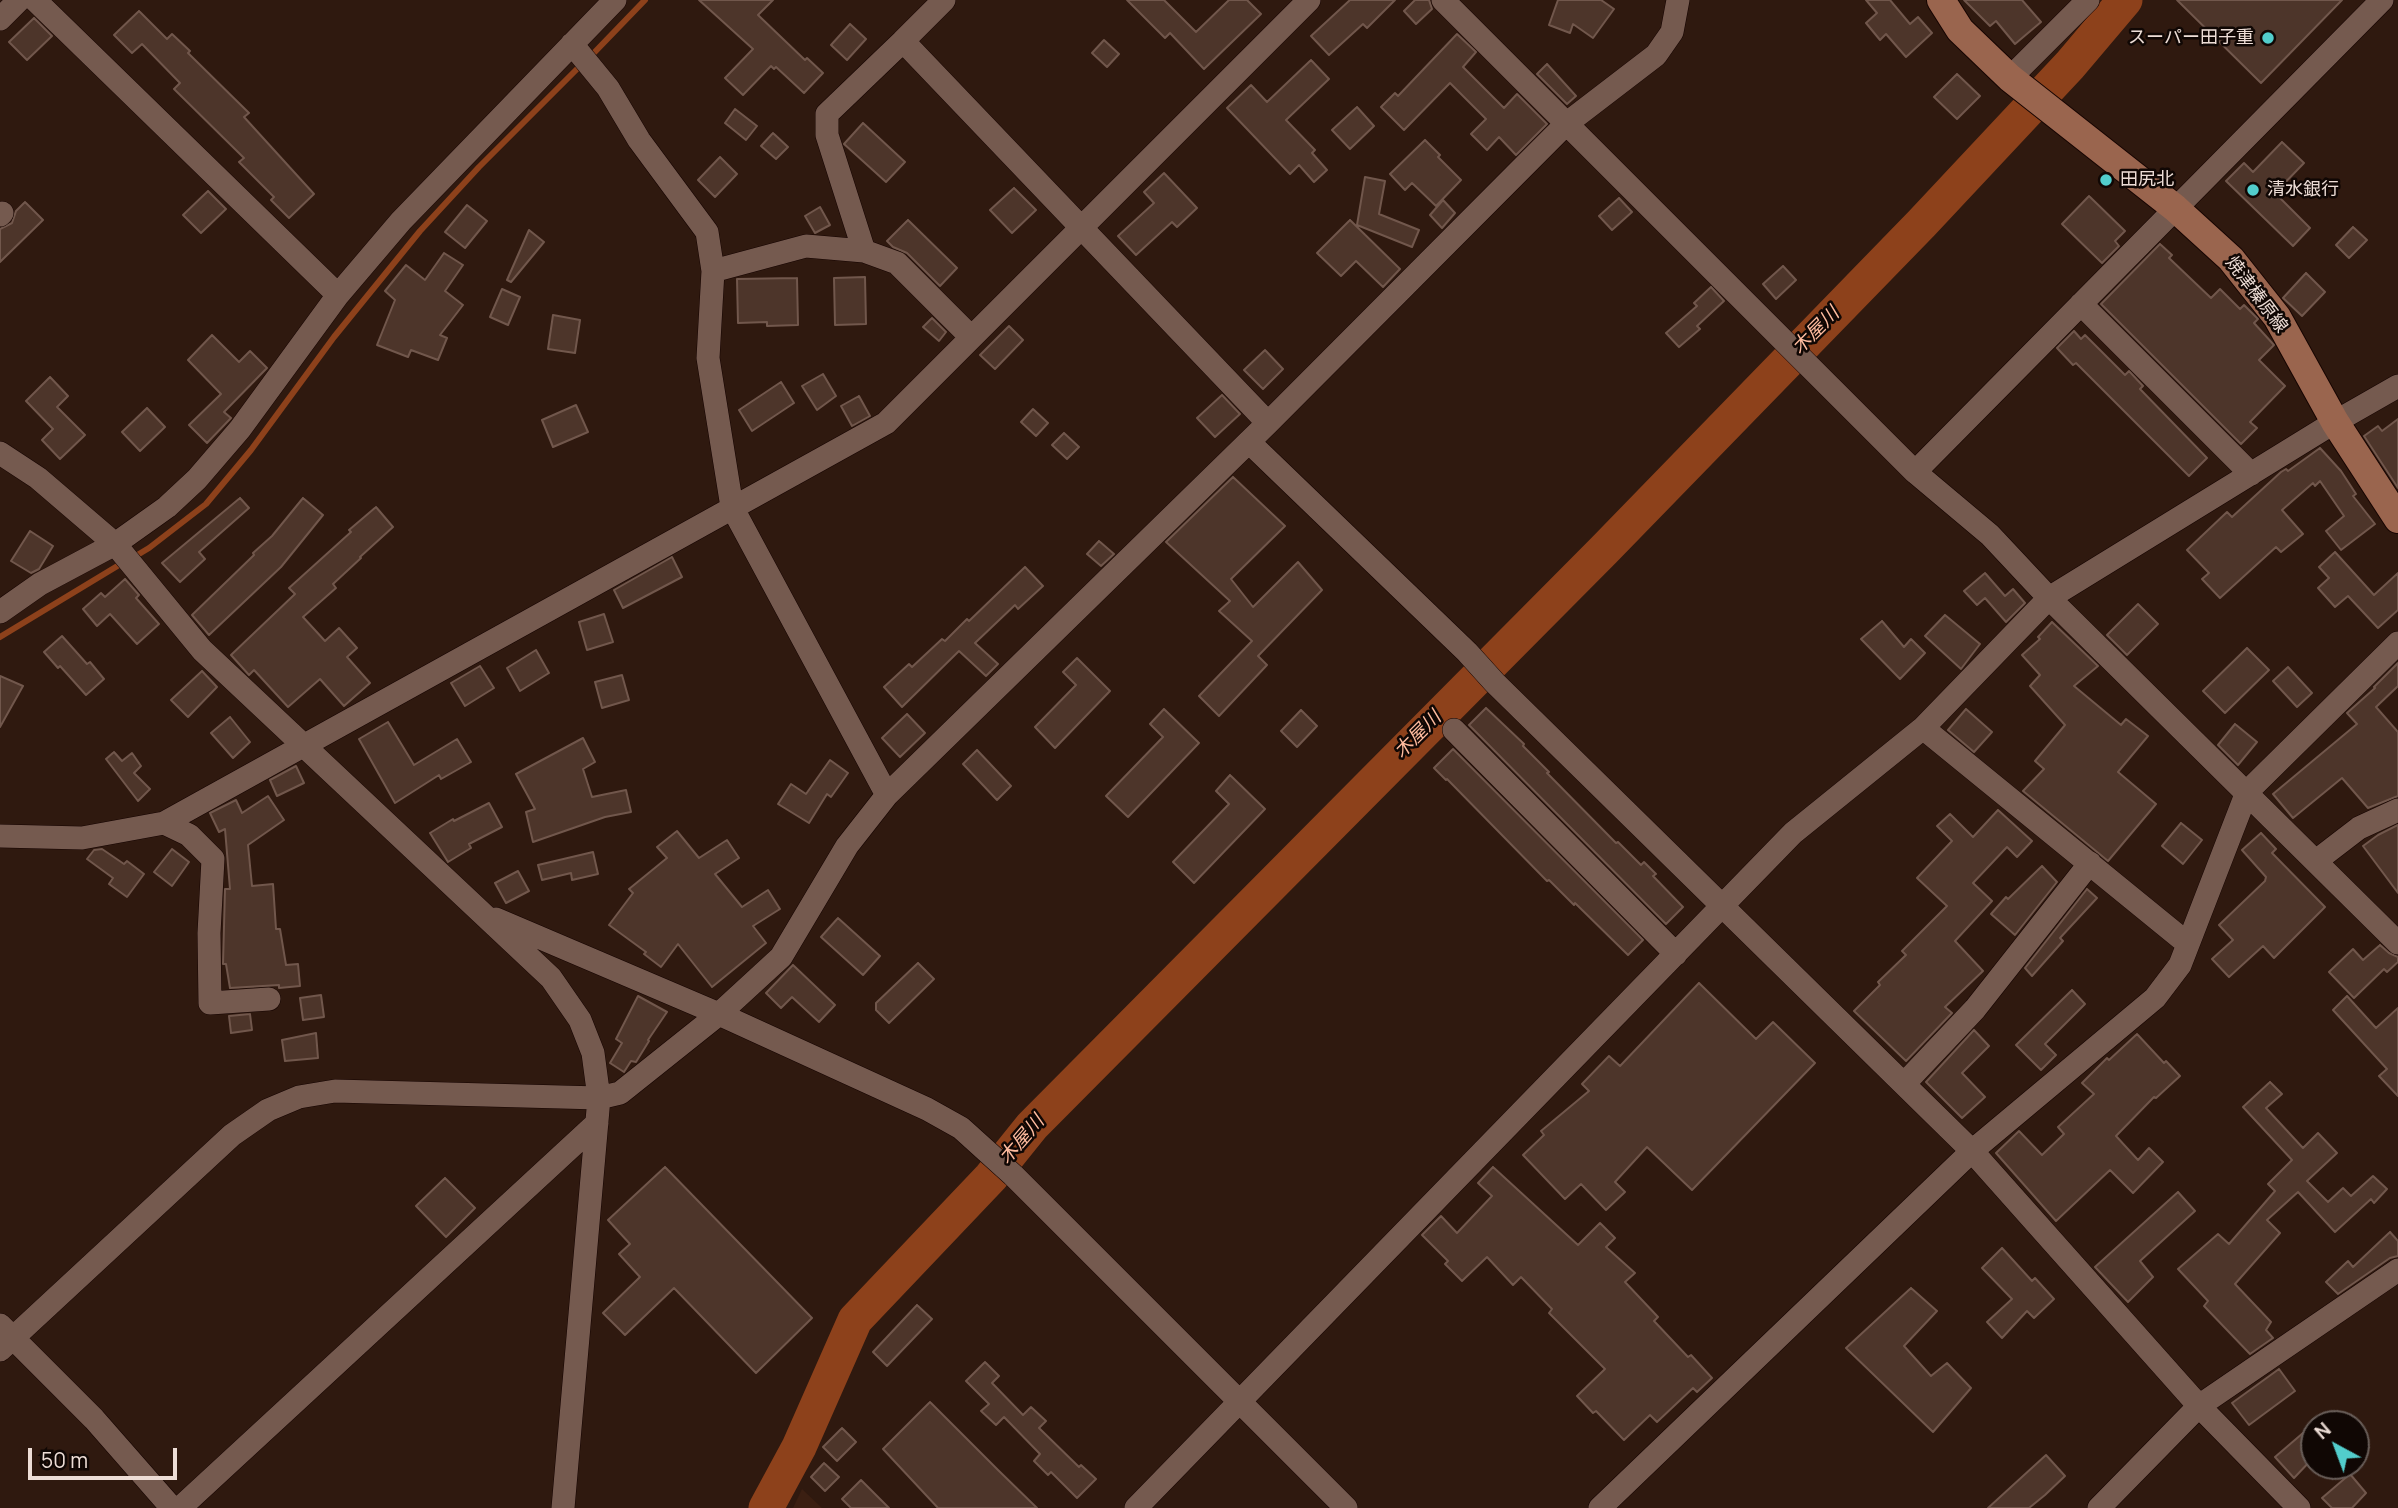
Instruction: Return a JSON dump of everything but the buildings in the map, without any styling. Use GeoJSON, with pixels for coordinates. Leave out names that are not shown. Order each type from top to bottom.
{"type":"FeatureCollection","features":[{"type":"Feature","properties":{"kind":"main road","name":"焼津榛原線"},"geometry":{"type":"LineString","coordinates":[[1941,0],[1960,30],[2017,83],[2175,208],[2231,259],[2277,317],[2335,422],[2398,519]]}},
{"type":"Feature","properties":{"kind":"street"},"geometry":{"type":"LineString","coordinates":[[0,19],[19,0]]}},
{"type":"Feature","properties":{"kind":"street"},"geometry":{"type":"LineString","coordinates":[[34,0],[338,295]]}},
{"type":"Feature","properties":{"kind":"street"},"geometry":{"type":"LineString","coordinates":[[0,612],[40,584],[115,544],[167,507],[222,452],[338,295],[401,221],[615,0]]}},
{"type":"Feature","properties":{"kind":"street"},"geometry":{"type":"LineString","coordinates":[[864,251],[827,135],[827,114],[944,0]]}},
{"type":"Feature","properties":{"kind":"street"},"geometry":{"type":"LineString","coordinates":[[0,836],[82,838],[164,823],[302,744],[886,423],[970,336],[1083,228],[1310,0]]}},
{"type":"Feature","properties":{"kind":"street"},"geometry":{"type":"LineString","coordinates":[[1443,0],[1916,472],[1990,535],[2049,598],[2398,943]]}},
{"type":"Feature","properties":{"kind":"street"},"geometry":{"type":"LineString","coordinates":[[172,1508],[94,1419],[4,1338],[232,1135],[268,1110],[299,1097],[335,1091],[599,1098],[620,1093],[719,1014],[780,957],[847,846],[887,795],[1249,442],[1566,124],[1656,55],[1672,32],[1678,0]]}},
{"type":"Feature","properties":{"kind":"street"},"geometry":{"type":"LineString","coordinates":[[2017,83],[2088,0]]}},
{"type":"Feature","properties":{"kind":"street"},"geometry":{"type":"LineString","coordinates":[[1916,472],[2382,0]]}},
{"type":"Feature","properties":{"kind":"street"},"geometry":{"type":"LineString","coordinates":[[903,41],[1268,423]]}},
{"type":"Feature","properties":{"kind":"street"},"geometry":{"type":"LineString","coordinates":[[572,44],[608,88],[639,140],[707,232],[713,271],[708,358],[732,507],[887,795]]}},
{"type":"Feature","properties":{"kind":"street"},"geometry":{"type":"LineString","coordinates":[[713,271],[806,246],[864,251],[897,263],[970,336]]}},
{"type":"Feature","properties":{"kind":"street"},"geometry":{"type":"LineString","coordinates":[[2081,304],[2251,474]]}},
{"type":"Feature","properties":{"kind":"street"},"geometry":{"type":"LineString","coordinates":[[1136,1508],[1793,834],[1923,727],[2049,598],[2398,386]]}},
{"type":"Feature","properties":{"kind":"street"},"geometry":{"type":"LineString","coordinates":[[1249,442],[1467,652],[1495,683],[1972,1152],[2199,1406],[2299,1508]]}},
{"type":"Feature","properties":{"kind":"street"},"geometry":{"type":"LineString","coordinates":[[0,453],[38,478],[115,544],[202,650],[551,978],[580,1020],[593,1053],[599,1098],[563,1508]]}},
{"type":"Feature","properties":{"kind":"street"},"geometry":{"type":"LineString","coordinates":[[1600,1508],[1972,1152],[2155,999],[2180,965],[2247,792],[2398,643]]}},
{"type":"Feature","properties":{"kind":"street"},"geometry":{"type":"LineString","coordinates":[[1923,727],[2188,944]]}},
{"type":"Feature","properties":{"kind":"street"},"geometry":{"type":"LineString","coordinates":[[1454,730],[1676,954]]}},
{"type":"Feature","properties":{"kind":"street"},"geometry":{"type":"LineString","coordinates":[[2316,861],[2359,828],[2398,810]]}},
{"type":"Feature","properties":{"kind":"street"},"geometry":{"type":"LineString","coordinates":[[164,823],[190,835],[213,859],[209,1003],[269,999]]}},
{"type":"Feature","properties":{"kind":"street"},"geometry":{"type":"LineString","coordinates":[[1904,1084],[1975,1009],[2090,863]]}},
{"type":"Feature","properties":{"kind":"street"},"geometry":{"type":"LineString","coordinates":[[483,914],[719,1014],[927,1109],[961,1128],[1013,1175],[1346,1508]]}},
{"type":"Feature","properties":{"kind":"street"},"geometry":{"type":"LineString","coordinates":[[180,1508],[597,1123]]}},
{"type":"Feature","properties":{"kind":"street"},"geometry":{"type":"LineString","coordinates":[[2099,1508],[2199,1406],[2398,1270]]}},
{"type":"Feature","properties":{"kind":"shaded area"},"geometry":{"type":"Polygon","coordinates":[[[802,1489],[822,1508],[793,1508],[802,1489]]]}},
{"type":"Feature","properties":{"kind":"waterway"},"geometry":{"type":"LineString","coordinates":[[589,58],[645,0]]}},
{"type":"Feature","properties":{"kind":"waterway","name":"木屋川"},"geometry":{"type":"LineString","coordinates":[[766,1508],[799,1447],[855,1320],[991,1177],[1032,1126],[1604,550],[1922,223],[2070,65],[2125,0]]}},
{"type":"Feature","properties":{"kind":"waterway"},"geometry":{"type":"LineString","coordinates":[[134,557],[206,504],[251,450],[334,337],[420,231],[479,167],[581,65]]}},
{"type":"Feature","properties":{"kind":"waterway"},"geometry":{"type":"LineString","coordinates":[[0,637],[124,562]]}},
{"type":"Feature","properties":{"kind":"place","name":"スーパー田子重"},"geometry":{"type":"Point","coordinates":[2268,38]}},
{"type":"Feature","properties":{"kind":"place","name":"田尻北"},"geometry":{"type":"Point","coordinates":[2106,180]}},
{"type":"Feature","properties":{"kind":"place","name":"清水銀行"},"geometry":{"type":"Point","coordinates":[2253,190]}}]}
